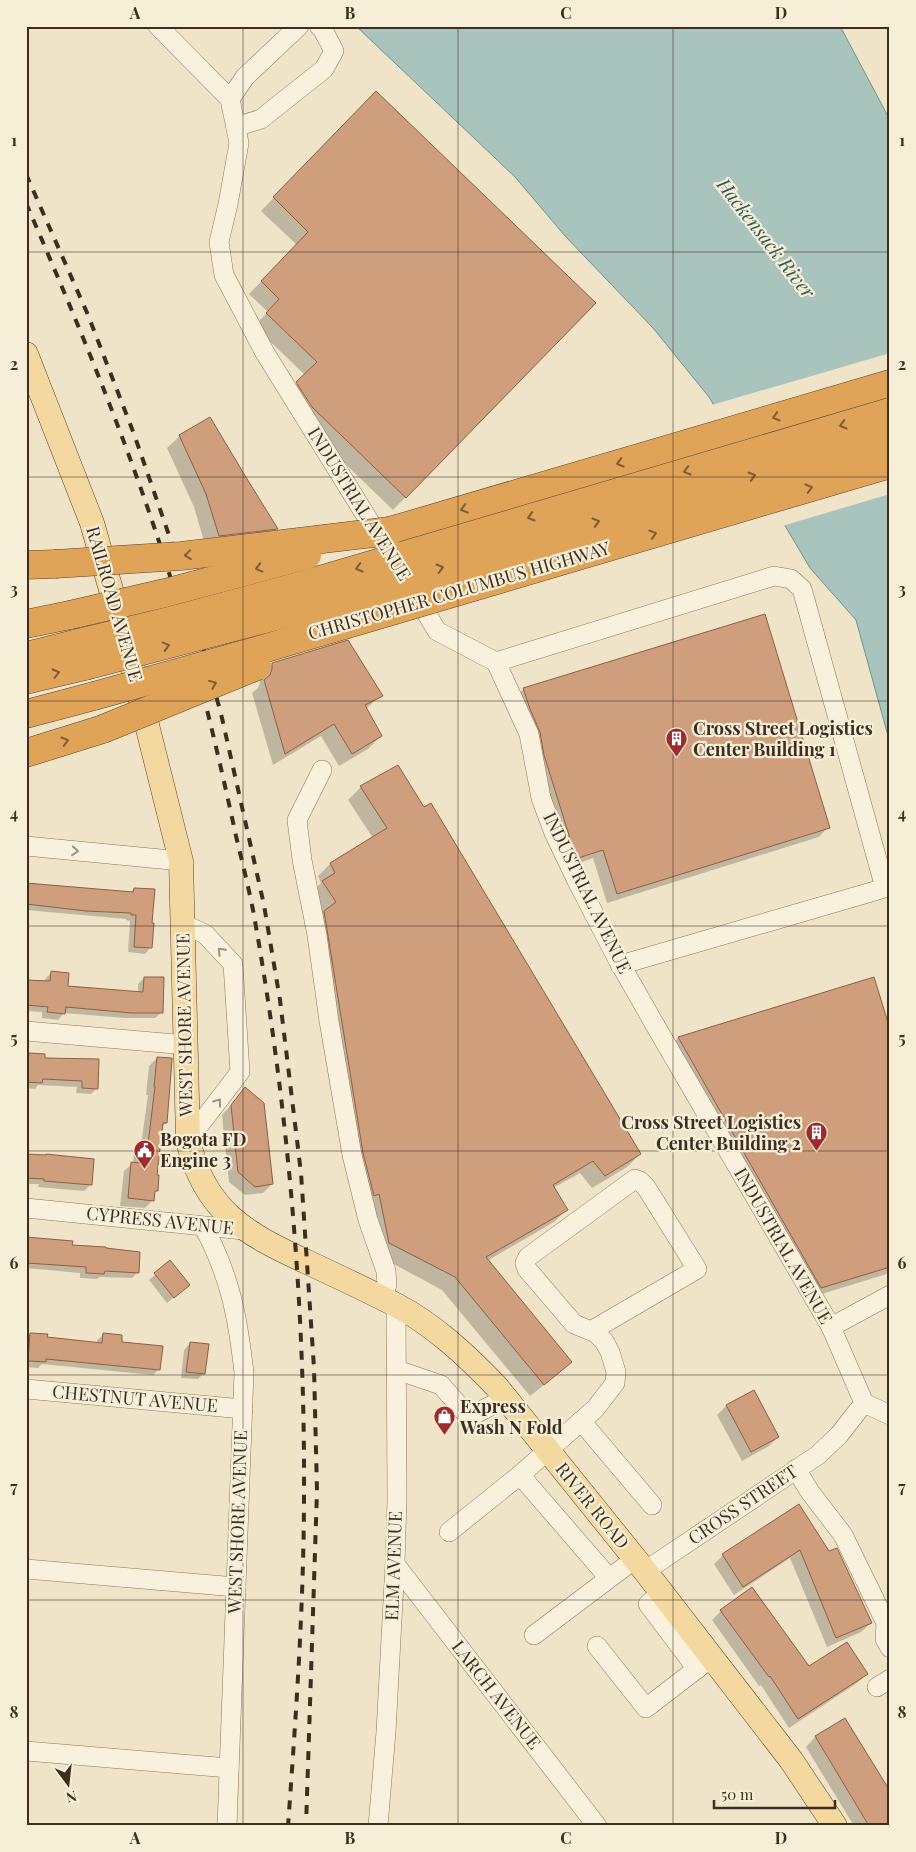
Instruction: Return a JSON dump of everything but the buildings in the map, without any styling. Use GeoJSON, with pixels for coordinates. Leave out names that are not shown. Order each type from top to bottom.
{"type":"FeatureCollection","features":[{"type":"Feature","properties":{"kind":"highway"},"geometry":{"type":"LineString","coordinates":[[26,624],[165,593],[390,531],[890,384]]}},
{"type":"Feature","properties":{"kind":"highway","name":"CHRISTOPHER COLUMBUS HIGHWAY"},"geometry":{"type":"LineString","coordinates":[[26,680],[82,655],[173,620],[294,587],[890,412]]}},
{"type":"Feature","properties":{"kind":"highway","name":"CHRISTOPHER COLUMBUS HIGHWAY"},"geometry":{"type":"LineString","coordinates":[[26,656],[82,655],[288,613],[890,436]]}},
{"type":"Feature","properties":{"kind":"highway","name":"CHRISTOPHER COLUMBUS HIGHWAY"},"geometry":{"type":"LineString","coordinates":[[26,714],[404,607],[890,464]]}},
{"type":"Feature","properties":{"kind":"highway"},"geometry":{"type":"LineString","coordinates":[[26,565],[181,556],[390,531]]}},
{"type":"Feature","properties":{"kind":"highway"},"geometry":{"type":"LineString","coordinates":[[26,753],[103,729],[404,607]]}},
{"type":"Feature","properties":{"kind":"main road","name":"RAILROAD AVENUE"},"geometry":{"type":"LineString","coordinates":[[26,354],[92,523],[129,653],[181,861]]}},
{"type":"Feature","properties":{"kind":"main road","name":"WEST SHORE AVENUE"},"geometry":{"type":"LineString","coordinates":[[181,861],[188,1140],[195,1165],[206,1188],[221,1208],[244,1230]]}},
{"type":"Feature","properties":{"kind":"main road","name":"CYPRESS AVENUE"},"geometry":{"type":"LineString","coordinates":[[244,1230],[288,1254]]}},
{"type":"Feature","properties":{"kind":"main road","name":"RIVER ROAD"},"geometry":{"type":"LineString","coordinates":[[288,1254],[389,1302],[443,1336],[473,1362],[506,1398],[662,1593],[704,1663],[790,1760],[835,1826]]}},
{"type":"Feature","properties":{"kind":"street"},"geometry":{"type":"LineString","coordinates":[[158,26],[230,99],[245,77],[299,26]]}},
{"type":"Feature","properties":{"kind":"street"},"geometry":{"type":"LineString","coordinates":[[236,127],[261,118],[324,69],[334,51],[322,28],[319,26]]}},
{"type":"Feature","properties":{"kind":"street","name":"INDUSTRIAL AVENUE"},"geometry":{"type":"LineString","coordinates":[[230,99],[239,143],[219,242],[224,275],[265,353],[437,631],[496,662],[529,734],[541,798],[554,833],[576,881],[620,964],[831,1327],[864,1403]]}},
{"type":"Feature","properties":{"kind":"street"},"geometry":{"type":"LineString","coordinates":[[496,662],[774,576],[791,579],[802,590],[887,896],[620,964]]}},
{"type":"Feature","properties":{"kind":"street","name":"ELM AVENUE"},"geometry":{"type":"LineString","coordinates":[[322,770],[297,820],[302,860],[318,935],[329,1021],[352,1155],[368,1220],[386,1272],[397,1370],[395,1564],[386,1732],[378,1826]]}},
{"type":"Feature","properties":{"kind":"street"},"geometry":{"type":"LineString","coordinates":[[26,846],[181,861]]}},
{"type":"Feature","properties":{"kind":"street"},"geometry":{"type":"LineString","coordinates":[[183,924],[205,934],[233,964],[240,1072],[188,1140]]}},
{"type":"Feature","properties":{"kind":"street"},"geometry":{"type":"LineString","coordinates":[[26,1031],[186,1045]]}},
{"type":"Feature","properties":{"kind":"street"},"geometry":{"type":"LineString","coordinates":[[449,1532],[520,1475],[594,1409],[609,1393],[615,1383],[616,1372],[610,1352],[604,1341],[590,1331],[574,1324],[527,1268],[525,1263],[528,1257],[634,1179],[646,1186],[697,1268],[590,1331]]}},
{"type":"Feature","properties":{"kind":"street","name":"CYPRESS AVENUE"},"geometry":{"type":"LineString","coordinates":[[26,1208],[244,1230]]}},
{"type":"Feature","properties":{"kind":"street","name":"WEST SHORE AVENUE"},"geometry":{"type":"LineString","coordinates":[[203,1226],[222,1266],[230,1291],[239,1325],[244,1373],[227,1826]]}},
{"type":"Feature","properties":{"kind":"street"},"geometry":{"type":"LineString","coordinates":[[831,1327],[890,1295]]}},
{"type":"Feature","properties":{"kind":"street"},"geometry":{"type":"LineString","coordinates":[[397,1370],[441,1385],[468,1417],[506,1398]]}},
{"type":"Feature","properties":{"kind":"street","name":"CHESTNUT AVENUE"},"geometry":{"type":"LineString","coordinates":[[26,1388],[243,1409]]}},
{"type":"Feature","properties":{"kind":"street"},"geometry":{"type":"LineString","coordinates":[[864,1403],[890,1415]]}},
{"type":"Feature","properties":{"kind":"street","name":"CROSS STREET"},"geometry":{"type":"LineString","coordinates":[[534,1635],[609,1578],[640,1565],[818,1454],[838,1435],[864,1403]]}},
{"type":"Feature","properties":{"kind":"street"},"geometry":{"type":"LineString","coordinates":[[580,1421],[652,1505]]}},
{"type":"Feature","properties":{"kind":"street"},"geometry":{"type":"LineString","coordinates":[[796,1469],[810,1492],[843,1535],[886,1623],[885,1639],[890,1648]]}},
{"type":"Feature","properties":{"kind":"street"},"geometry":{"type":"LineString","coordinates":[[520,1475],[609,1578]]}},
{"type":"Feature","properties":{"kind":"street","name":"LARCH AVENUE"},"geometry":{"type":"LineString","coordinates":[[395,1564],[597,1826]]}},
{"type":"Feature","properties":{"kind":"street"},"geometry":{"type":"LineString","coordinates":[[26,1569],[236,1587]]}},
{"type":"Feature","properties":{"kind":"street"},"geometry":{"type":"LineString","coordinates":[[597,1646],[646,1708],[704,1663]]}},
{"type":"Feature","properties":{"kind":"street"},"geometry":{"type":"LineString","coordinates":[[26,1751],[229,1768]]}},
{"type":"Feature","properties":{"kind":"water","name":"Hackensack River"},"geometry":{"type":"Polygon","coordinates":[[[356,26],[840,26],[890,120],[890,743],[856,620],[810,568],[709,397],[653,328],[566,237],[515,177],[356,26]]]}},
{"type":"Feature","properties":{"kind":"pier"},"geometry":{"type":"Polygon","coordinates":[[[890,353],[890,494],[782,526],[712,405],[890,353]]]}},
{"type":"Feature","properties":{"kind":"railway"},"geometry":{"type":"LineString","coordinates":[[26,174],[88,315],[134,434],[170,538],[200,635],[222,718],[264,905],[280,1000],[301,1173],[314,1368],[317,1491],[306,1826]]}},
{"type":"Feature","properties":{"kind":"railway"},"geometry":{"type":"LineString","coordinates":[[26,203],[115,419],[136,474],[173,585],[196,665],[220,763],[251,901],[265,981],[292,1200],[301,1346],[304,1534],[297,1701],[288,1826]]}},
{"type":"Feature","properties":{"kind":"place","name":"Cross Street Logistics Center Building 1"},"geometry":{"type":"Point","coordinates":[677,758]}},
{"type":"Feature","properties":{"kind":"place","name":"Cross Street Logistics Center Building 2"},"geometry":{"type":"Point","coordinates":[817,1152]}},
{"type":"Feature","properties":{"kind":"place","name":"Bogota FD Engine 3"},"geometry":{"type":"Point","coordinates":[144,1169]}},
{"type":"Feature","properties":{"kind":"place","name":"Express Wash N Fold"},"geometry":{"type":"Point","coordinates":[444,1436]}}]}
